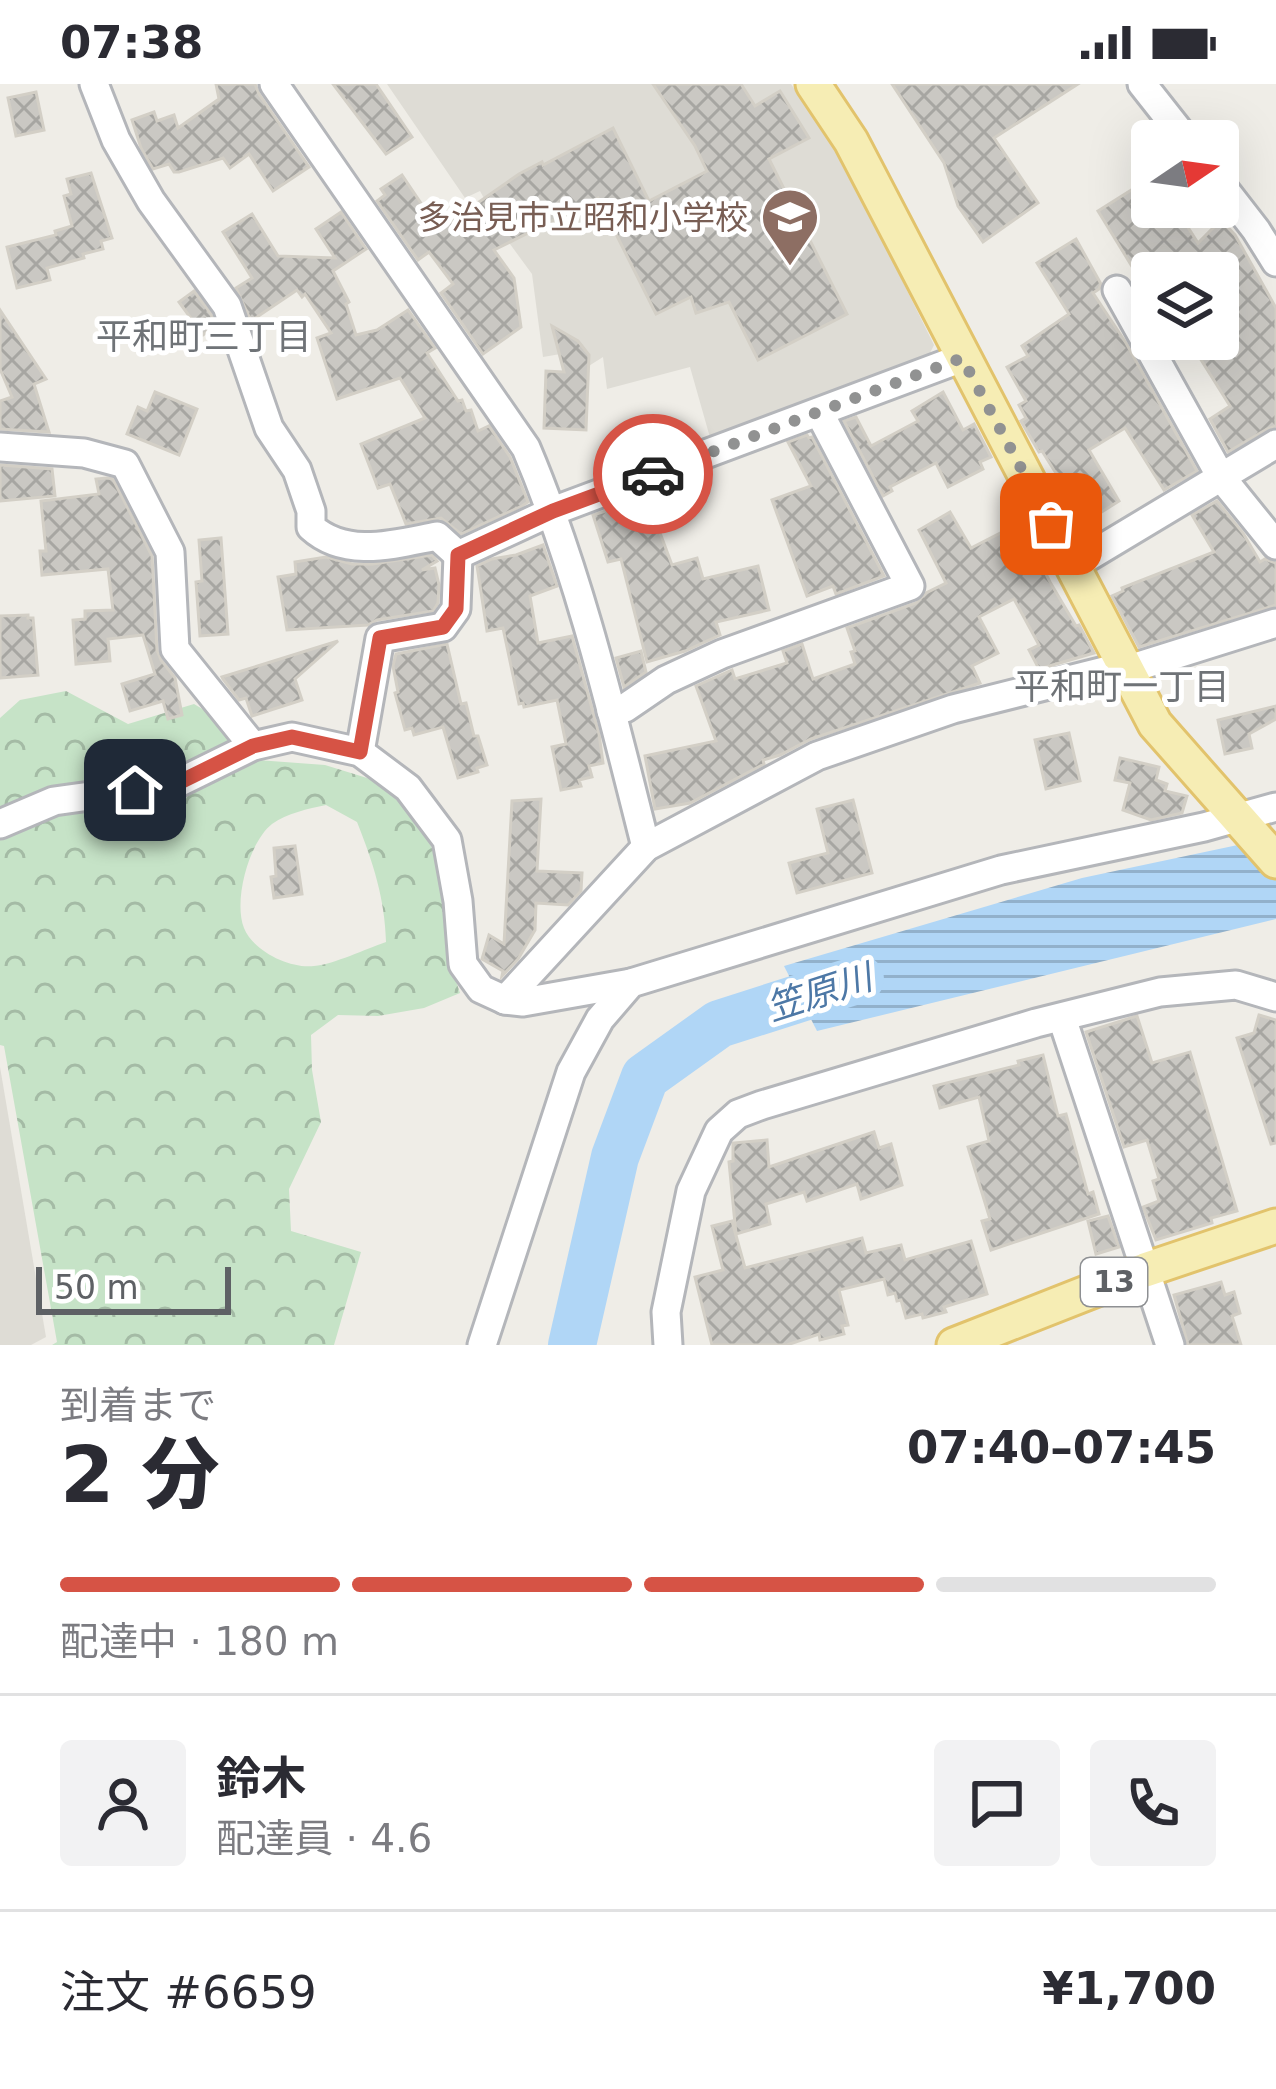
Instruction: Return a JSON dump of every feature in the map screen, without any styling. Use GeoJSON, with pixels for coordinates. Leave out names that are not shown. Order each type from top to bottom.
{"type":"FeatureCollection","features":[{"type":"Feature","properties":{"kind":"main road"},"geometry":{"type":"LineString","coordinates":[[813,84],[850,141],[1155,724],[1276,862]]}},
{"type":"Feature","properties":{"kind":"main road","name":"13"},"geometry":{"type":"LineString","coordinates":[[954,1345],[1145,1270],[1276,1226]]}},
{"type":"Feature","properties":{"kind":"street"},"geometry":{"type":"LineString","coordinates":[[94,84],[116,140],[151,201],[227,307],[268,428],[297,470],[311,527],[323,538],[358,548],[436,536],[458,555]]}},
{"type":"Feature","properties":{"kind":"street"},"geometry":{"type":"LineString","coordinates":[[274,84],[526,448],[553,511],[646,848]]}},
{"type":"Feature","properties":{"kind":"street"},"geometry":{"type":"LineString","coordinates":[[1142,84],[1170,120]]}},
{"type":"Feature","properties":{"kind":"street"},"geometry":{"type":"LineString","coordinates":[[1239,209],[1276,262]]}},
{"type":"Feature","properties":{"kind":"street"},"geometry":{"type":"LineString","coordinates":[[1117,290],[1221,477],[1276,545]]}},
{"type":"Feature","properties":{"kind":"street"},"geometry":{"type":"LineString","coordinates":[[458,555],[553,511],[962,358]]}},
{"type":"Feature","properties":{"kind":"street"},"geometry":{"type":"LineString","coordinates":[[611,711],[625,708],[666,680],[722,654],[910,586],[819,412]]}},
{"type":"Feature","properties":{"kind":"street"},"geometry":{"type":"LineString","coordinates":[[1073,566],[1276,444]]}},
{"type":"Feature","properties":{"kind":"street"},"geometry":{"type":"LineString","coordinates":[[0,447],[84,453],[124,464],[170,552],[175,649],[253,746]]}},
{"type":"Feature","properties":{"kind":"street"},"geometry":{"type":"LineString","coordinates":[[360,752],[380,638],[443,627],[456,609],[458,555]]}},
{"type":"Feature","properties":{"kind":"street"},"geometry":{"type":"LineString","coordinates":[[505,1000],[646,848],[817,756],[953,709],[1125,668],[1276,622]]}},
{"type":"Feature","properties":{"kind":"street"},"geometry":{"type":"LineString","coordinates":[[0,824],[54,802],[176,784],[253,746],[292,737],[360,752],[408,788],[446,840],[458,901],[463,964],[481,989],[523,1002],[632,983],[1000,870],[1243,823],[1276,807]]}},
{"type":"Feature","properties":{"kind":"street"},"geometry":{"type":"LineString","coordinates":[[482,1345],[571,1072],[600,1019],[632,983]]}},
{"type":"Feature","properties":{"kind":"street"},"geometry":{"type":"LineString","coordinates":[[668,1345],[666,1312],[691,1192],[719,1131],[738,1114],[1160,992],[1236,985],[1276,997]]}},
{"type":"Feature","properties":{"kind":"street"},"geometry":{"type":"LineString","coordinates":[[1062,1018],[1170,1345]]}},
{"type":"Feature","properties":{"kind":"shaded area","name":"多治見市立昭和小学校"},"geometry":{"type":"Polygon","coordinates":[[[387,84],[791,84],[837,153],[934,345],[930,353],[711,441],[690,367],[607,389],[603,357],[584,369],[572,352],[543,357],[532,274],[480,191],[465,198],[387,84]]]}},
{"type":"Feature","properties":{"kind":"shaded area"},"geometry":{"type":"Polygon","coordinates":[[[0,1067],[46,1337],[31,1345],[0,1345],[0,1067]]]}},
{"type":"Feature","properties":{"kind":"green space"},"geometry":{"type":"Polygon","coordinates":[[[66,691],[128,724],[194,704],[221,720],[244,759],[325,765],[380,782],[418,815],[451,894],[447,954],[460,993],[424,1008],[378,1016],[338,1015],[311,1035],[321,1122],[289,1189],[291,1231],[361,1252],[334,1345],[52,1345],[57,1342],[4,1046],[0,1045],[0,718],[20,700],[66,691]],[[326,805],[284,817],[256,844],[242,888],[241,917],[249,936],[264,951],[294,965],[314,966],[386,942],[377,881],[357,822],[326,805]]]}},
{"type":"Feature","properties":{"kind":"water"},"geometry":{"type":"Polygon","coordinates":[[[1276,837],[1276,919],[817,1031],[784,966],[1082,878],[1276,837]]]}},
{"type":"Feature","properties":{"kind":"building"},"geometry":{"type":"Polygon","coordinates":[[[216,84],[255,84],[309,167],[273,191],[249,154],[230,168],[223,158],[179,172],[169,164],[153,169],[132,120],[154,112],[157,121],[174,115],[178,128],[219,99],[216,84]]]}},
{"type":"Feature","properties":{"kind":"building"},"geometry":{"type":"Polygon","coordinates":[[[333,84],[376,84],[412,137],[386,154],[333,84]]]}},
{"type":"Feature","properties":{"kind":"building"},"geometry":{"type":"Polygon","coordinates":[[[653,84],[741,84],[755,106],[780,91],[809,138],[769,159],[847,314],[758,360],[729,302],[696,313],[691,297],[656,314],[598,198],[494,250],[514,278],[521,327],[483,354],[441,293],[453,284],[429,252],[418,260],[377,201],[385,195],[381,189],[402,175],[439,230],[519,174],[613,128],[649,201],[707,171],[653,84]]]}},
{"type":"Feature","properties":{"kind":"building"},"geometry":{"type":"Polygon","coordinates":[[[892,84],[1078,84],[994,138],[1038,203],[983,242],[958,206],[944,163],[892,84]]]}},
{"type":"Feature","properties":{"kind":"building"},"geometry":{"type":"Polygon","coordinates":[[[36,92],[44,130],[16,136],[8,98],[36,92]]]}},
{"type":"Feature","properties":{"kind":"building"},"geometry":{"type":"Polygon","coordinates":[[[91,173],[112,238],[101,241],[103,249],[83,254],[84,258],[47,268],[50,280],[17,288],[7,247],[56,235],[55,231],[72,226],[64,196],[71,194],[67,179],[91,173]]]}},
{"type":"Feature","properties":{"kind":"building"},"geometry":{"type":"Polygon","coordinates":[[[1131,190],[1131,228],[1188,228],[1198,243],[1213,228],[1228,228],[1235,235],[1276,308],[1276,426],[1228,452],[1210,419],[1230,406],[1201,360],[1239,360],[1239,252],[1131,252],[1131,265],[1098,211],[1131,190]]]}},
{"type":"Feature","properties":{"kind":"building"},"geometry":{"type":"Polygon","coordinates":[[[341,212],[366,249],[333,271],[349,302],[356,335],[377,330],[408,310],[435,348],[427,353],[458,401],[462,400],[466,411],[471,410],[478,431],[489,426],[510,457],[528,502],[522,506],[461,534],[441,518],[406,524],[390,484],[378,488],[361,444],[425,418],[400,378],[337,399],[317,338],[331,333],[305,294],[302,297],[297,290],[251,321],[236,288],[252,278],[223,232],[252,214],[278,256],[335,258],[316,229],[341,212]]]}},
{"type":"Feature","properties":{"kind":"building"},"geometry":{"type":"Polygon","coordinates":[[[1076,239],[1101,284],[1093,293],[1197,471],[1164,490],[1125,428],[1089,450],[1119,501],[1089,520],[1021,421],[1026,418],[1019,405],[1026,401],[1007,367],[1028,356],[1022,346],[1069,314],[1037,263],[1076,239]]]}},
{"type":"Feature","properties":{"kind":"building"},"geometry":{"type":"Polygon","coordinates":[[[194,291],[215,326],[203,335],[179,302],[194,291]]]}},
{"type":"Feature","properties":{"kind":"building"},"geometry":{"type":"Polygon","coordinates":[[[0,310],[46,379],[34,384],[49,432],[0,429],[0,401],[12,397],[0,369],[0,310]]]}},
{"type":"Feature","properties":{"kind":"building"},"geometry":{"type":"Polygon","coordinates":[[[552,326],[578,341],[589,355],[586,430],[544,428],[546,371],[564,372],[552,326]]]}},
{"type":"Feature","properties":{"kind":"building"},"geometry":{"type":"Polygon","coordinates":[[[155,392],[197,409],[179,455],[127,434],[138,407],[147,411],[155,392]]]}},
{"type":"Feature","properties":{"kind":"building"},"geometry":{"type":"Polygon","coordinates":[[[943,392],[963,430],[974,424],[991,457],[980,462],[983,469],[948,487],[936,463],[890,487],[892,491],[883,496],[844,421],[856,417],[871,446],[918,421],[912,411],[943,392]]]}},
{"type":"Feature","properties":{"kind":"building"},"geometry":{"type":"Polygon","coordinates":[[[807,435],[884,576],[836,594],[833,586],[807,596],[772,500],[811,486],[788,442],[807,435]]]}},
{"type":"Feature","properties":{"kind":"building"},"geometry":{"type":"Polygon","coordinates":[[[0,465],[52,469],[55,496],[0,501],[0,465]]]}},
{"type":"Feature","properties":{"kind":"building"},"geometry":{"type":"Polygon","coordinates":[[[96,479],[113,479],[152,556],[157,650],[175,678],[182,715],[168,719],[163,701],[130,711],[122,684],[155,674],[143,635],[108,639],[110,661],[76,664],[73,620],[85,619],[85,611],[113,610],[108,569],[42,575],[40,551],[46,551],[41,501],[99,494],[96,479]]]}},
{"type":"Feature","properties":{"kind":"building"},"geometry":{"type":"Polygon","coordinates":[[[647,498],[672,565],[697,558],[703,579],[758,566],[769,610],[716,622],[720,635],[647,662],[621,559],[608,562],[593,515],[647,498]]]}},
{"type":"Feature","properties":{"kind":"building"},"geometry":{"type":"Polygon","coordinates":[[[1217,501],[1260,562],[1276,563],[1276,605],[1139,647],[1112,596],[1214,552],[1192,515],[1217,501]]]}},
{"type":"Feature","properties":{"kind":"building"},"geometry":{"type":"Polygon","coordinates":[[[950,512],[971,548],[1020,523],[1094,653],[1039,669],[1029,650],[1039,645],[1014,599],[979,617],[998,653],[972,666],[980,683],[811,739],[763,760],[764,764],[690,803],[655,809],[645,756],[716,741],[696,686],[732,670],[735,679],[787,663],[783,651],[802,644],[813,679],[855,664],[847,628],[916,603],[946,583],[919,530],[950,512]]]}},
{"type":"Feature","properties":{"kind":"building"},"geometry":{"type":"Polygon","coordinates":[[[221,538],[228,634],[200,636],[199,540],[221,538]]]}},
{"type":"Feature","properties":{"kind":"building"},"geometry":{"type":"Polygon","coordinates":[[[543,545],[557,586],[530,596],[538,643],[572,636],[603,763],[589,766],[592,777],[579,780],[581,786],[561,790],[552,747],[566,744],[557,700],[519,704],[503,628],[487,631],[477,566],[543,545]]]}},
{"type":"Feature","properties":{"kind":"building"},"geometry":{"type":"Polygon","coordinates":[[[432,555],[437,561],[422,570],[435,568],[439,585],[433,611],[368,625],[287,630],[278,577],[296,574],[295,562],[326,557],[373,564],[432,555]]]}},
{"type":"Feature","properties":{"kind":"building"},"geometry":{"type":"Polygon","coordinates":[[[0,616],[33,618],[38,675],[0,678],[0,616]]]}},
{"type":"Feature","properties":{"kind":"building"},"geometry":{"type":"Polygon","coordinates":[[[338,641],[295,679],[302,700],[252,716],[246,698],[239,700],[222,677],[338,641]]]}},
{"type":"Feature","properties":{"kind":"building"},"geometry":{"type":"Polygon","coordinates":[[[447,644],[461,704],[466,703],[487,765],[458,778],[443,727],[414,735],[412,728],[405,730],[395,693],[396,654],[447,644]]]}},
{"type":"Feature","properties":{"kind":"building"},"geometry":{"type":"Polygon","coordinates":[[[641,651],[646,672],[624,687],[616,658],[641,651]]]}},
{"type":"Feature","properties":{"kind":"building"},"geometry":{"type":"Polygon","coordinates":[[[1276,706],[1276,719],[1249,734],[1252,748],[1225,754],[1218,720],[1276,706]]]}},
{"type":"Feature","properties":{"kind":"building"},"geometry":{"type":"Polygon","coordinates":[[[1069,733],[1080,781],[1046,789],[1035,740],[1069,733]]]}},
{"type":"Feature","properties":{"kind":"building"},"geometry":{"type":"Polygon","coordinates":[[[1120,758],[1159,767],[1156,780],[1167,784],[1165,791],[1187,796],[1182,813],[1151,820],[1123,810],[1130,783],[1115,780],[1120,758]]]}},
{"type":"Feature","properties":{"kind":"building"},"geometry":{"type":"Polygon","coordinates":[[[541,799],[537,871],[582,873],[581,891],[568,905],[536,903],[535,930],[502,976],[503,971],[482,959],[489,935],[504,944],[512,801],[541,799]]]}},
{"type":"Feature","properties":{"kind":"building"},"geometry":{"type":"Polygon","coordinates":[[[853,800],[872,873],[797,893],[789,863],[828,853],[817,809],[853,800]]]}},
{"type":"Feature","properties":{"kind":"building"},"geometry":{"type":"Polygon","coordinates":[[[295,846],[302,894],[274,898],[274,848],[295,846]]]}},
{"type":"Feature","properties":{"kind":"building"},"geometry":{"type":"Polygon","coordinates":[[[1259,1015],[1276,1020],[1276,1143],[1271,1144],[1237,1038],[1254,1033],[1259,1015]]]}},
{"type":"Feature","properties":{"kind":"building"},"geometry":{"type":"Polygon","coordinates":[[[1137,1016],[1152,1063],[1190,1052],[1237,1211],[1156,1240],[1143,1207],[1159,1201],[1153,1181],[1159,1179],[1147,1140],[1124,1147],[1086,1032],[1137,1016]]]}},
{"type":"Feature","properties":{"kind":"building"},"geometry":{"type":"Polygon","coordinates":[[[1043,1055],[1058,1116],[1066,1114],[1088,1194],[1093,1192],[1099,1214],[991,1250],[982,1221],[990,1219],[968,1147],[989,1141],[979,1097],[940,1108],[934,1086],[1043,1055]]]}},
{"type":"Feature","properties":{"kind":"building"},"geometry":{"type":"Polygon","coordinates":[[[874,1132],[879,1148],[891,1144],[902,1185],[861,1199],[857,1184],[807,1201],[804,1192],[766,1204],[770,1224],[736,1234],[729,1162],[733,1161],[733,1143],[767,1140],[769,1167],[874,1132]]]}},
{"type":"Feature","properties":{"kind":"building"},"geometry":{"type":"Polygon","coordinates":[[[1108,1216],[1119,1247],[1096,1254],[1088,1221],[1108,1216]]]}},
{"type":"Feature","properties":{"kind":"building"},"geometry":{"type":"Polygon","coordinates":[[[732,1221],[745,1268],[862,1238],[866,1253],[901,1245],[905,1260],[971,1241],[987,1294],[944,1307],[946,1312],[906,1318],[901,1300],[897,1301],[895,1293],[888,1295],[884,1279],[839,1290],[848,1325],[842,1326],[844,1334],[820,1340],[819,1334],[787,1345],[712,1345],[695,1277],[723,1270],[712,1226],[732,1221]]]}},
{"type":"Feature","properties":{"kind":"building"},"geometry":{"type":"Polygon","coordinates":[[[1221,1282],[1225,1295],[1234,1292],[1240,1313],[1232,1316],[1241,1345],[1188,1345],[1174,1295],[1221,1282]]]}},
{"type":"Feature","properties":{"kind":"waterway","name":"笠原川"},"geometry":{"type":"LineString","coordinates":[[572,1345],[615,1157],[645,1077],[719,1024],[860,979]]}},
{"type":"Feature","properties":{"kind":"way so far"},"geometry":{"type":"LineString","coordinates":[[653,474],[962,358],[1051,524]]}},
{"type":"Feature","properties":{"kind":"place","name":"多治見市立昭和小学校"},"geometry":{"type":"Point","coordinates":[790,268]}},
{"type":"Feature","properties":{"kind":"district","name":"平和町三丁目"},"geometry":{"type":"Point","coordinates":[204,336]}},
{"type":"Feature","properties":{"kind":"district","name":"平和町一丁目"},"geometry":{"type":"Point","coordinates":[1122,686]}},
{"type":"Feature","properties":{"kind":"route"},"geometry":{"type":"LineString","coordinates":[[135,790],[176,784],[253,746],[292,737],[360,752],[380,638],[443,627],[456,609],[458,555],[553,511],[653,474]]}}]}
